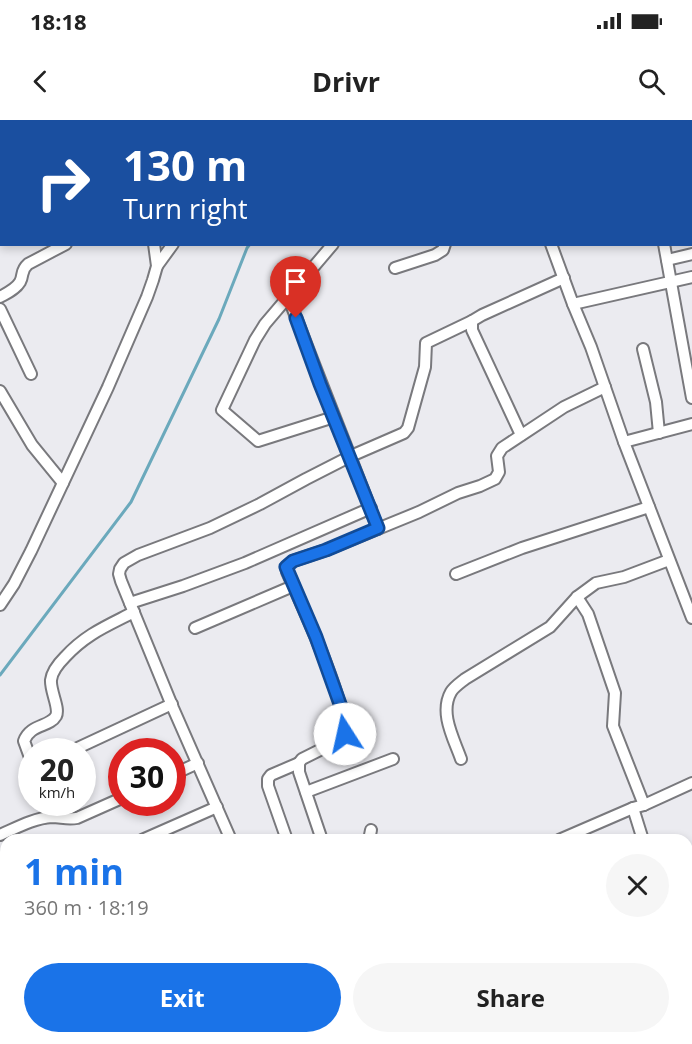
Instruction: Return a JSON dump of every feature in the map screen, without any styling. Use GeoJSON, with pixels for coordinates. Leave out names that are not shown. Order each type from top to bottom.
{"type":"FeatureCollection","features":[{"type":"Feature","properties":{"kind":"street"},"geometry":{"type":"LineString","coordinates":[[0,297],[15,288],[28,264],[62,246]]}},
{"type":"Feature","properties":{"kind":"street"},"geometry":{"type":"LineString","coordinates":[[154,246],[157,266]]}},
{"type":"Feature","properties":{"kind":"street"},"geometry":{"type":"LineString","coordinates":[[0,605],[31,551],[143,308],[157,266],[172,246]]}},
{"type":"Feature","properties":{"kind":"street"},"geometry":{"type":"LineString","coordinates":[[331,246],[264,324],[222,410],[258,441],[334,417]]}},
{"type":"Feature","properties":{"kind":"street"},"geometry":{"type":"LineString","coordinates":[[394,268],[441,253],[444,246]]}},
{"type":"Feature","properties":{"kind":"street"},"geometry":{"type":"LineString","coordinates":[[552,246],[692,618]]}},
{"type":"Feature","properties":{"kind":"street"},"geometry":{"type":"LineString","coordinates":[[664,246],[692,398]]}},
{"type":"Feature","properties":{"kind":"street"},"geometry":{"type":"LineString","coordinates":[[668,260],[692,254]]}},
{"type":"Feature","properties":{"kind":"street"},"geometry":{"type":"LineString","coordinates":[[573,304],[692,277]]}},
{"type":"Feature","properties":{"kind":"street"},"geometry":{"type":"LineString","coordinates":[[228,834],[132,607],[119,574],[120,569],[124,563],[138,555],[210,528],[351,456],[404,433],[408,428],[425,367],[426,343],[564,278]]}},
{"type":"Feature","properties":{"kind":"street"},"geometry":{"type":"LineString","coordinates":[[288,296],[320,384],[351,456],[378,528]]}},
{"type":"Feature","properties":{"kind":"street"},"geometry":{"type":"LineString","coordinates":[[0,309],[32,374]]}},
{"type":"Feature","properties":{"kind":"street"},"geometry":{"type":"LineString","coordinates":[[472,321],[472,330],[521,435]]}},
{"type":"Feature","properties":{"kind":"street"},"geometry":{"type":"LineString","coordinates":[[643,349],[656,402],[658,433]]}},
{"type":"Feature","properties":{"kind":"street"},"geometry":{"type":"LineString","coordinates":[[285,834],[268,786],[268,779],[271,775],[299,763],[302,759],[344,738],[345,726],[340,704],[316,637],[286,567],[419,512],[448,497],[495,480],[499,472],[498,452],[564,407],[605,387]]}},
{"type":"Feature","properties":{"kind":"street"},"geometry":{"type":"LineString","coordinates":[[0,391],[25,435],[63,483]]}},
{"type":"Feature","properties":{"kind":"street"},"geometry":{"type":"LineString","coordinates":[[624,442],[692,424]]}},
{"type":"Feature","properties":{"kind":"street"},"geometry":{"type":"LineString","coordinates":[[456,574],[522,548],[649,507]]}},
{"type":"Feature","properties":{"kind":"street"},"geometry":{"type":"LineString","coordinates":[[25,738],[31,730],[53,720],[57,715],[51,686],[53,672],[75,646],[91,633],[132,607],[245,563],[370,508]]}},
{"type":"Feature","properties":{"kind":"street"},"geometry":{"type":"LineString","coordinates":[[461,759],[447,723],[447,708],[451,692],[465,679],[550,627],[577,597],[596,583],[624,577],[669,560]]}},
{"type":"Feature","properties":{"kind":"street"},"geometry":{"type":"LineString","coordinates":[[195,628],[293,586]]}},
{"type":"Feature","properties":{"kind":"street"},"geometry":{"type":"LineString","coordinates":[[577,597],[588,614],[615,693],[613,726],[638,806],[642,834]]}},
{"type":"Feature","properties":{"kind":"street"},"geometry":{"type":"LineString","coordinates":[[96,739],[172,704]]}},
{"type":"Feature","properties":{"kind":"street"},"geometry":{"type":"LineString","coordinates":[[306,792],[393,759]]}},
{"type":"Feature","properties":{"kind":"street"},"geometry":{"type":"LineString","coordinates":[[186,769],[198,763]]}},
{"type":"Feature","properties":{"kind":"street"},"geometry":{"type":"LineString","coordinates":[[299,763],[299,772],[320,834]]}},
{"type":"Feature","properties":{"kind":"street"},"geometry":{"type":"LineString","coordinates":[[573,834],[692,783]]}},
{"type":"Feature","properties":{"kind":"street"},"geometry":{"type":"LineString","coordinates":[[2,834],[26,824],[54,817],[70,820],[108,804]]}},
{"type":"Feature","properties":{"kind":"street"},"geometry":{"type":"LineString","coordinates":[[156,834],[217,807]]}},
{"type":"Feature","properties":{"kind":"waterway"},"geometry":{"type":"LineString","coordinates":[[0,675],[131,502],[219,319],[248,246]]}},
{"type":"Feature","properties":{"kind":"route"},"geometry":{"type":"LineString","coordinates":[[296,318],[378,528],[293,561],[286,567],[316,637],[340,704],[344,717],[345,734]]}}]}
